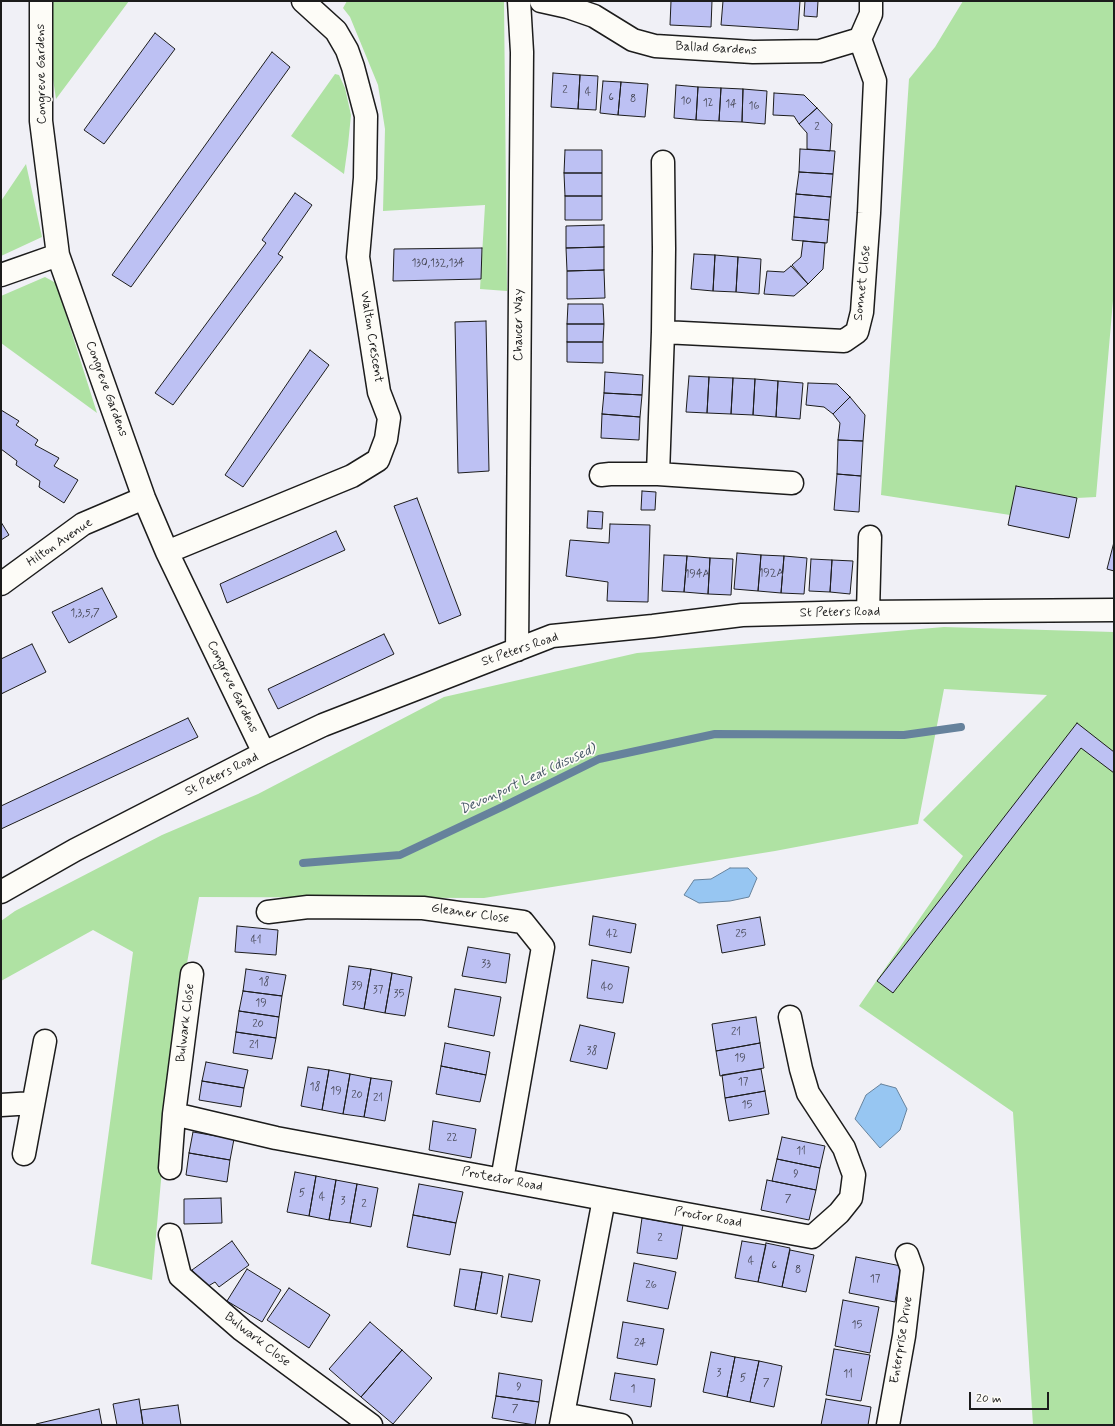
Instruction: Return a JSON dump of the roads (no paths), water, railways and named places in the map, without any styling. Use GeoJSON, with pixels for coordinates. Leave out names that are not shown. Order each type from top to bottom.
{"type":"FeatureCollection","features":[{"type":"Feature","properties":{"kind":"street","name":"Congreve Gardens"},"geometry":{"type":"LineString","coordinates":[[41,1],[41,121],[58,255],[144,498],[167,552],[264,753]]}},
{"type":"Feature","properties":{"kind":"street","name":"Walton Crescent"},"geometry":{"type":"LineString","coordinates":[[167,552],[352,476],[378,460],[386,439],[389,418],[379,392],[358,257],[365,178],[366,116],[347,50],[336,31],[303,1]]}},
{"type":"Feature","properties":{"kind":"street","name":"Chaucer Way"},"geometry":{"type":"LineString","coordinates":[[517,650],[522,52],[519,1]]}},
{"type":"Feature","properties":{"kind":"street","name":"Ballad Gardens"},"geometry":{"type":"LineString","coordinates":[[541,1],[568,7],[594,16],[633,40],[655,46],[753,52],[820,51],[860,39]]}},
{"type":"Feature","properties":{"kind":"street"},"geometry":{"type":"LineString","coordinates":[[860,39],[870,14],[872,1]]}},
{"type":"Feature","properties":{"kind":"street","name":"Sonnet Close"},"geometry":{"type":"LineString","coordinates":[[663,332],[844,341],[857,332],[862,312],[867,244],[874,81],[860,39]]}},
{"type":"Feature","properties":{"kind":"street"},"geometry":{"type":"LineString","coordinates":[[658,474],[663,332],[663,162]]}},
{"type":"Feature","properties":{"kind":"street"},"geometry":{"type":"LineString","coordinates":[[1,275],[58,255]]}},
{"type":"Feature","properties":{"kind":"street"},"geometry":{"type":"LineString","coordinates":[[601,475],[658,474],[792,483]]}},
{"type":"Feature","properties":{"kind":"street","name":"Hilton Avenue"},"geometry":{"type":"LineString","coordinates":[[1,584],[83,524],[144,498]]}},
{"type":"Feature","properties":{"kind":"street"},"geometry":{"type":"LineString","coordinates":[[868,612],[870,537]]}},
{"type":"Feature","properties":{"kind":"street","name":"St Peters Road"},"geometry":{"type":"LineString","coordinates":[[1,892],[75,850],[264,753],[323,725],[552,636],[742,615],[868,612],[1114,610]]}},
{"type":"Feature","properties":{"kind":"street","name":"Gleaner Close"},"geometry":{"type":"LineString","coordinates":[[268,912],[308,907],[423,908],[523,922],[543,947],[502,1180]]}},
{"type":"Feature","properties":{"kind":"street","name":"Bulwark Close"},"geometry":{"type":"LineString","coordinates":[[170,1168],[174,1114],[192,974]]}},
{"type":"Feature","properties":{"kind":"street","name":"Proctor Road"},"geometry":{"type":"LineString","coordinates":[[604,1199],[812,1238],[839,1213],[850,1198],[854,1174],[844,1148],[808,1093],[801,1069],[790,1016]]}},
{"type":"Feature","properties":{"kind":"street"},"geometry":{"type":"LineString","coordinates":[[24,1154],[45,1041]]}},
{"type":"Feature","properties":{"kind":"street"},"geometry":{"type":"LineString","coordinates":[[1,1105],[33,1103]]}},
{"type":"Feature","properties":{"kind":"street","name":"Protector Road"},"geometry":{"type":"LineString","coordinates":[[174,1114],[276,1138],[604,1199]]}},
{"type":"Feature","properties":{"kind":"street"},"geometry":{"type":"LineString","coordinates":[[604,1199],[562,1420],[621,1425]]}},
{"type":"Feature","properties":{"kind":"street","name":"Bulwark Close"},"geometry":{"type":"LineString","coordinates":[[170,1235],[180,1276],[242,1330],[371,1425]]}},
{"type":"Feature","properties":{"kind":"street","name":"Enterprise Drive"},"geometry":{"type":"LineString","coordinates":[[888,1425],[904,1336],[912,1269],[907,1255]]}},
{"type":"Feature","properties":{"kind":"water"},"geometry":{"type":"Polygon","coordinates":[[[730,868],[748,868],[757,878],[749,897],[730,901],[699,903],[684,895],[694,880],[711,879],[730,868]]]}},
{"type":"Feature","properties":{"kind":"water"},"geometry":{"type":"Polygon","coordinates":[[[881,1084],[896,1088],[907,1109],[900,1130],[880,1148],[855,1119],[866,1095],[881,1084]]]}},
{"type":"Feature","properties":{"kind":"waterway","name":"Devonport Leat (disused)"},"geometry":{"type":"LineString","coordinates":[[303,863],[400,855],[599,759],[715,734],[904,735],[961,727]]}}]}
